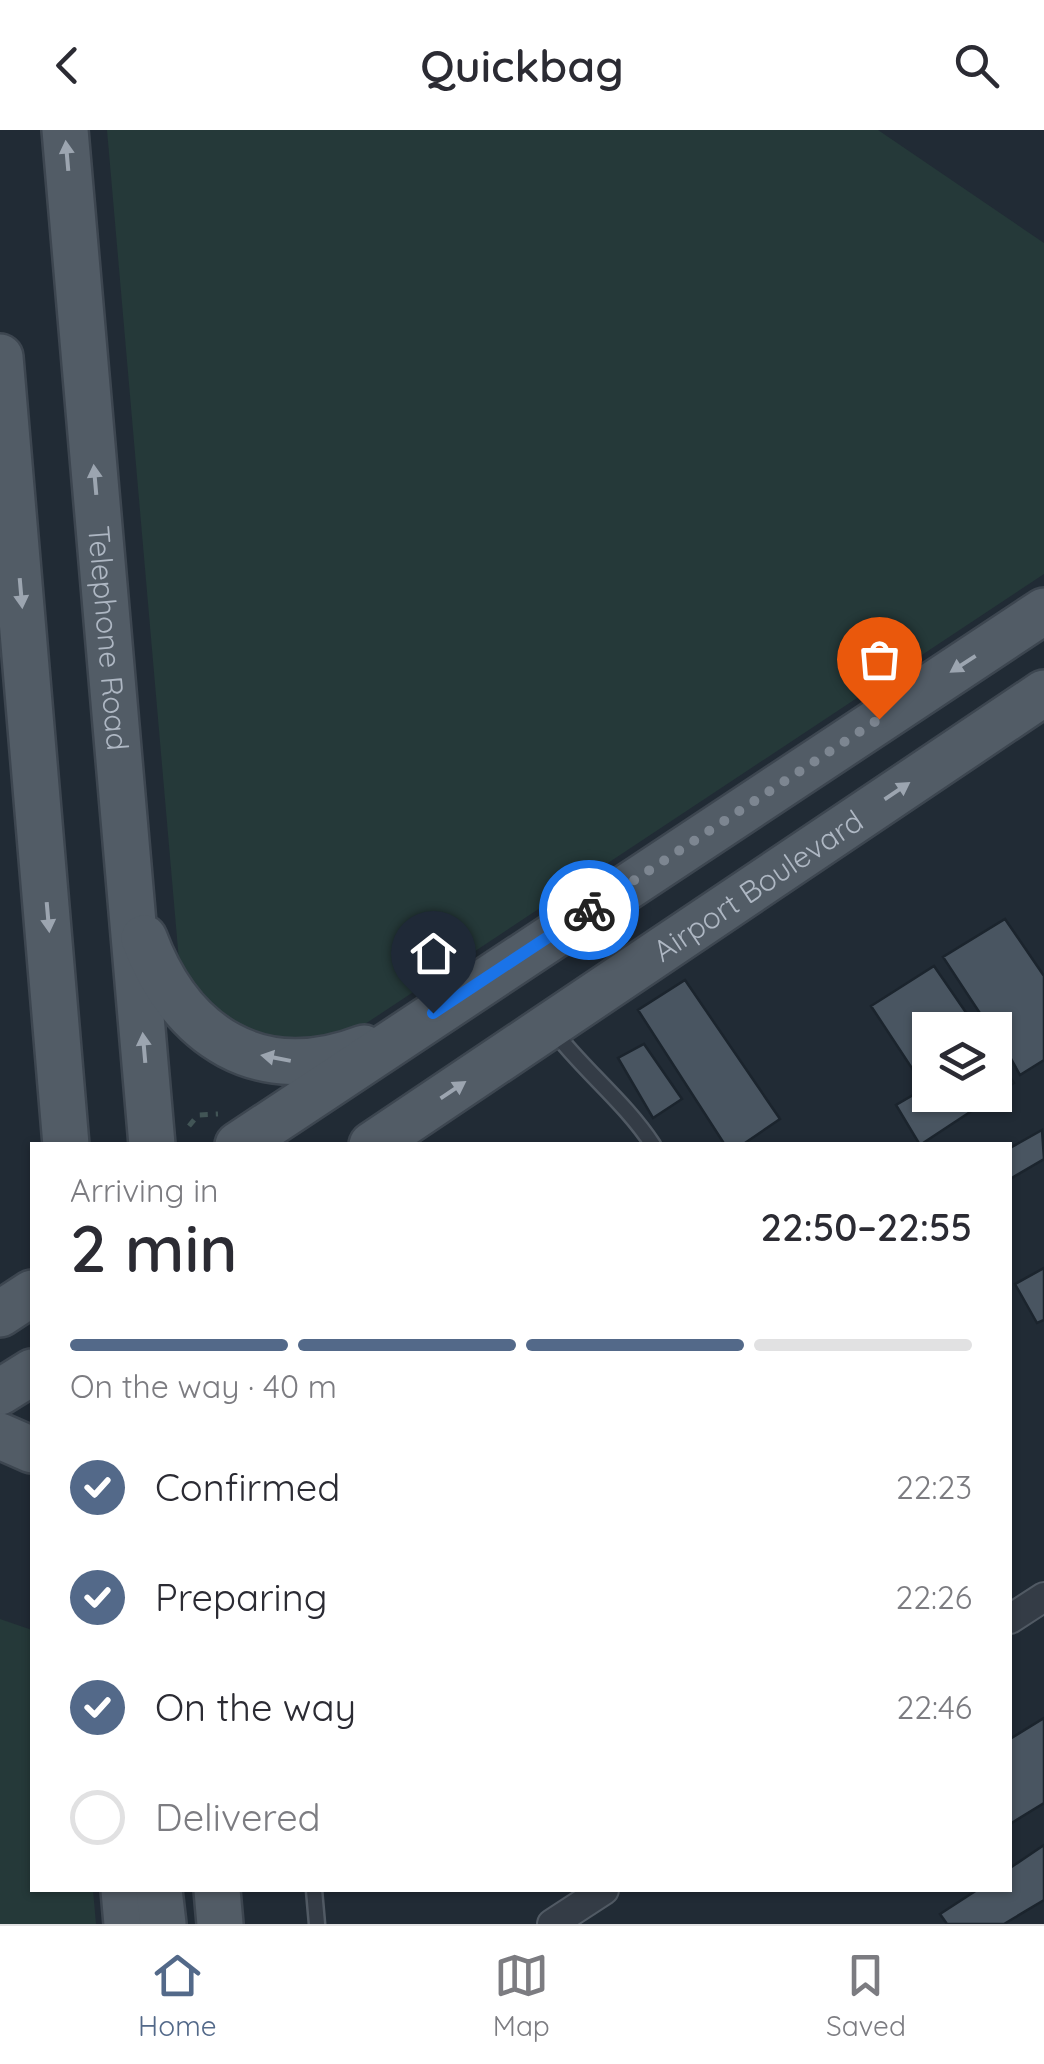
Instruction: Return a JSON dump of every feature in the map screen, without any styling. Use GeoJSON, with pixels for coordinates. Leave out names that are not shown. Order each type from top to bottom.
{"type":"FeatureCollection","features":[{"type":"Feature","properties":{"kind":"main road","name":"Telephone Road"},"geometry":{"type":"LineString","coordinates":[[65,130],[152,1142]]}},
{"type":"Feature","properties":{"kind":"main road"},"geometry":{"type":"LineString","coordinates":[[0,357],[66,1142]]}},
{"type":"Feature","properties":{"kind":"main road"},"geometry":{"type":"LineString","coordinates":[[242,1142],[1044,611]]}},
{"type":"Feature","properties":{"kind":"main road","name":"Airport Boulevard"},"geometry":{"type":"LineString","coordinates":[[376,1142],[1044,693]]}},
{"type":"Feature","properties":{"kind":"main road"},"geometry":{"type":"LineString","coordinates":[[615,893],[656,951]]}},
{"type":"Feature","properties":{"kind":"main road"},"geometry":{"type":"LineString","coordinates":[[132,908],[177,1006],[220,1042],[276,1060],[325,1063],[403,1034]]}},
{"type":"Feature","properties":{"kind":"main road"},"geometry":{"type":"LineString","coordinates":[[0,1314],[30,1294]]}},
{"type":"Feature","properties":{"kind":"main road"},"geometry":{"type":"LineString","coordinates":[[0,1392],[30,1373]]}},
{"type":"Feature","properties":{"kind":"main road"},"geometry":{"type":"LineString","coordinates":[[0,1436],[30,1449]]}},
{"type":"Feature","properties":{"kind":"main road"},"geometry":{"type":"LineString","coordinates":[[124,1892],[127,1924]]}},
{"type":"Feature","properties":{"kind":"main road"},"geometry":{"type":"LineString","coordinates":[[159,1892],[163,1924]]}},
{"type":"Feature","properties":{"kind":"main road"},"geometry":{"type":"LineString","coordinates":[[217,1892],[220,1924]]}},
{"type":"Feature","properties":{"kind":"street"},"geometry":{"type":"LineString","coordinates":[[1012,1618],[1044,1596]]}},
{"type":"Feature","properties":{"kind":"street"},"geometry":{"type":"LineString","coordinates":[[552,1924],[601,1892]]}},
{"type":"Feature","properties":{"kind":"lane"},"geometry":{"type":"LineString","coordinates":[[549,1025],[574,1059],[628,1107],[650,1142]]}},
{"type":"Feature","properties":{"kind":"lane"},"geometry":{"type":"LineString","coordinates":[[314,1892],[317,1924]]}},
{"type":"Feature","properties":{"kind":"green space"},"geometry":{"type":"Polygon","coordinates":[[[107,130],[878,130],[1044,243],[1044,574],[356,1030],[267,1048],[181,984],[107,130]]]}},
{"type":"Feature","properties":{"kind":"green space"},"geometry":{"type":"Polygon","coordinates":[[[0,1619],[30,1629],[30,1892],[93,1892],[96,1924],[0,1924],[0,1619]]]}},
{"type":"Feature","properties":{"kind":"building"},"geometry":{"type":"Polygon","coordinates":[[[1005,919],[1044,976],[1044,1060],[1020,1075],[1012,1061],[1012,1012],[979,1012],[943,957],[1005,919]]]}},
{"type":"Feature","properties":{"kind":"building"},"geometry":{"type":"Polygon","coordinates":[[[934,966],[966,1012],[912,1012],[912,1068],[871,1006],[934,966]]]}},
{"type":"Feature","properties":{"kind":"building"},"geometry":{"type":"Polygon","coordinates":[[[685,980],[780,1119],[746,1142],[723,1142],[638,1010],[685,980]]]}},
{"type":"Feature","properties":{"kind":"building"},"geometry":{"type":"Polygon","coordinates":[[[644,1044],[682,1099],[653,1118],[618,1058],[644,1044]]]}},
{"type":"Feature","properties":{"kind":"building"},"geometry":{"type":"Polygon","coordinates":[[[912,1096],[912,1112],[970,1112],[925,1142],[918,1142],[896,1105],[912,1096]]]}},
{"type":"Feature","properties":{"kind":"building"},"geometry":{"type":"Polygon","coordinates":[[[1042,1130],[1044,1159],[1012,1178],[1012,1147],[1042,1130]]]}},
{"type":"Feature","properties":{"kind":"building"},"geometry":{"type":"Polygon","coordinates":[[[1044,1268],[1044,1320],[1037,1323],[1015,1284],[1044,1268]]]}},
{"type":"Feature","properties":{"kind":"building"},"geometry":{"type":"Polygon","coordinates":[[[1044,1718],[1044,1803],[1012,1823],[1012,1738],[1044,1718]]]}},
{"type":"Feature","properties":{"kind":"building"},"geometry":{"type":"Polygon","coordinates":[[[1044,1845],[1044,1900],[1004,1924],[947,1924],[940,1914],[974,1892],[1012,1892],[1012,1867],[1044,1845]]]}},
{"type":"Feature","properties":{"kind":"way so far"},"geometry":{"type":"LineString","coordinates":[[589,910],[879,719]]}},
{"type":"Feature","properties":{"kind":"route"},"geometry":{"type":"LineString","coordinates":[[433,1013],[589,910]]}}]}
